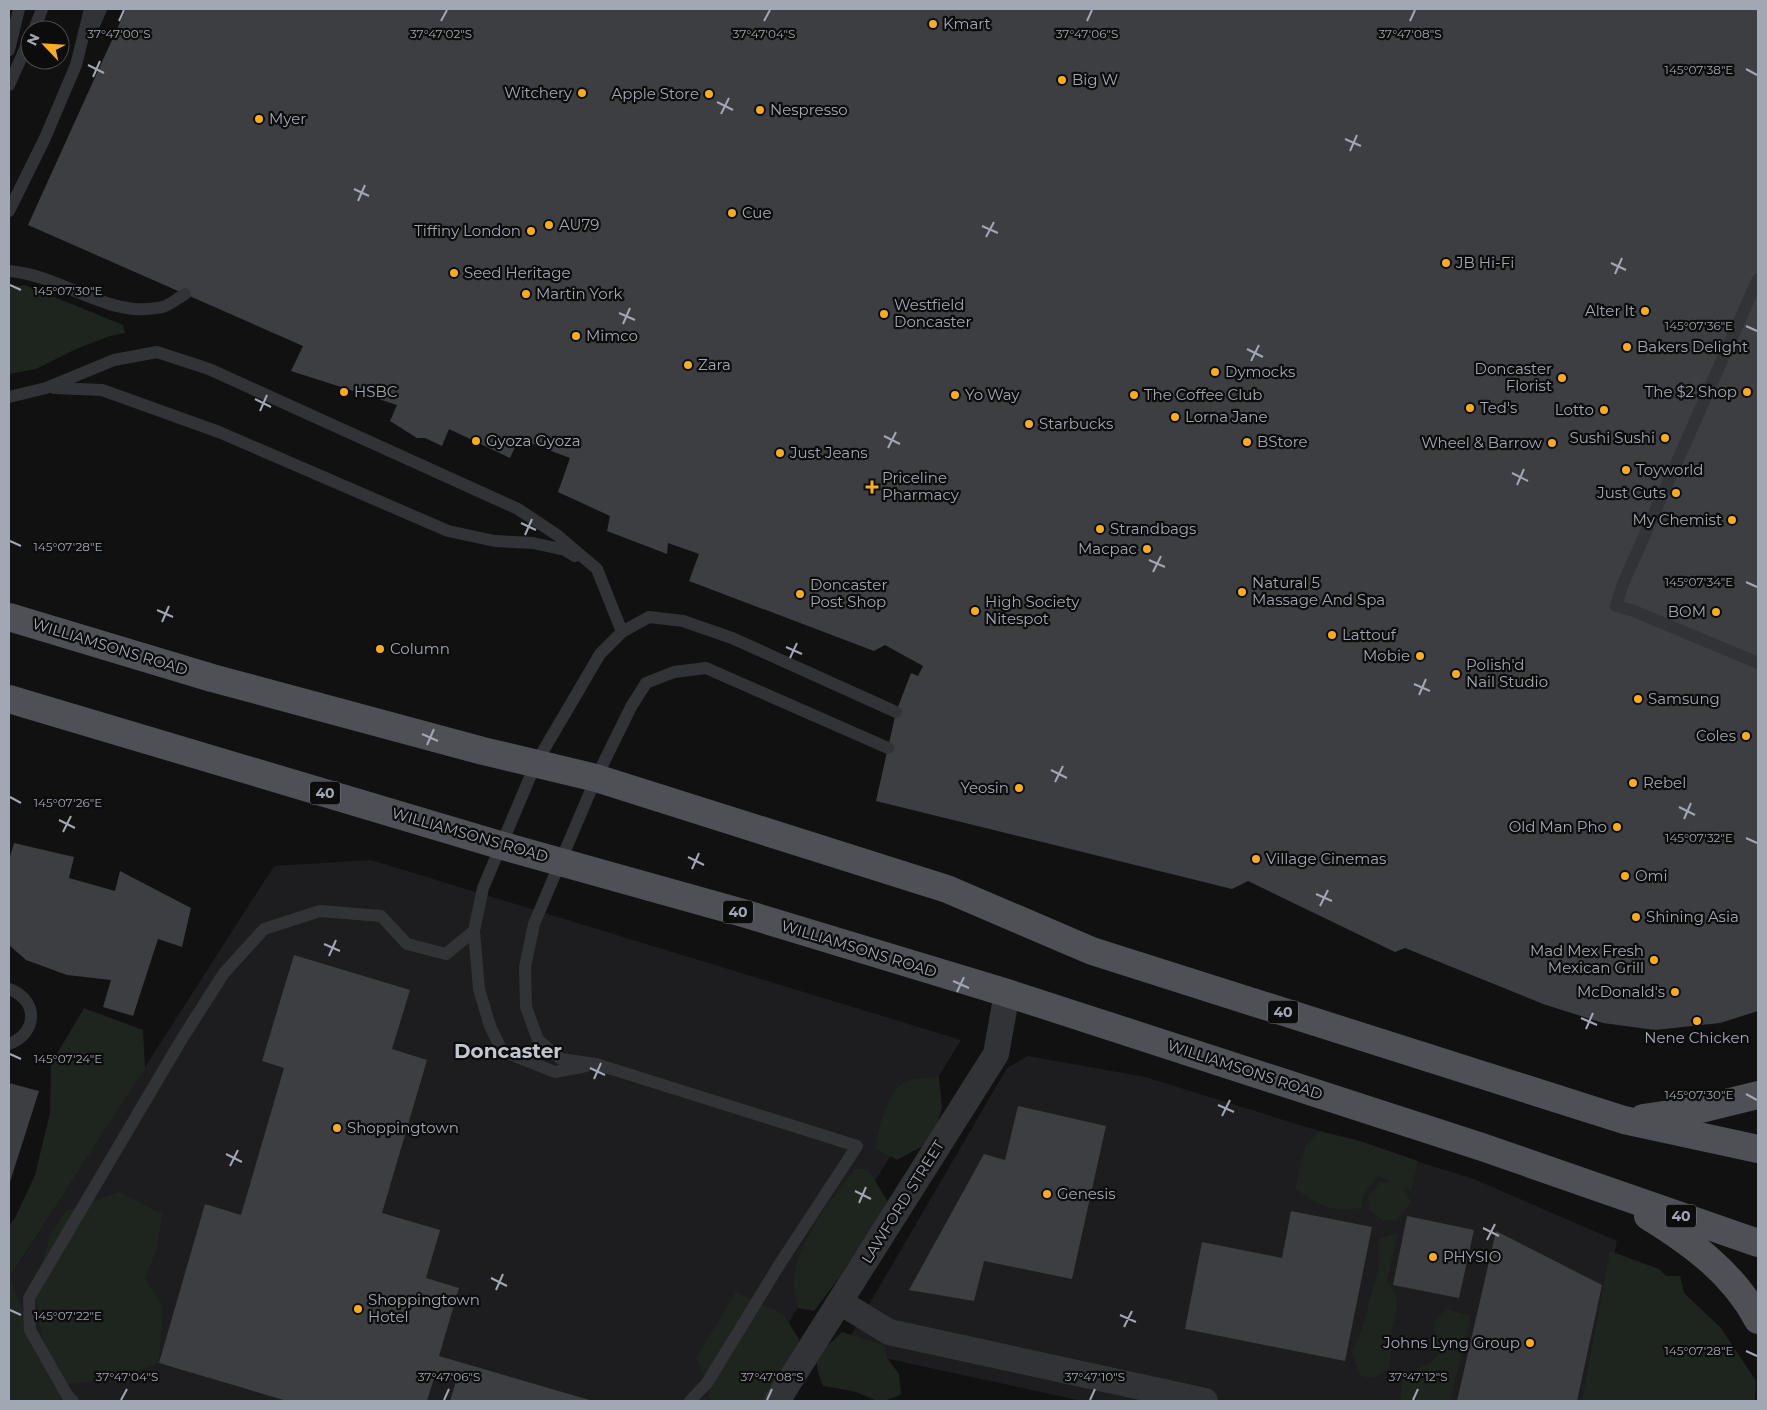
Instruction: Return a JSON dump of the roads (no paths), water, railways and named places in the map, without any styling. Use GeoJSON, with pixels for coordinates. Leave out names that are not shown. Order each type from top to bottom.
{"type":"FeatureCollection","features":[{"type":"Feature","properties":{"kind":"main road","name":"WILLIAMSONS ROAD"},"geometry":{"type":"LineString","coordinates":[[9,617],[212,678],[483,751],[596,778],[947,889],[1092,951],[1624,1120],[1758,1150]]}},
{"type":"Feature","properties":{"kind":"main road","name":"WILLIAMSONS ROAD"},"geometry":{"type":"LineString","coordinates":[[9,700],[1007,993],[1482,1147],[1758,1244]]}},
{"type":"Feature","properties":{"kind":"main road"},"geometry":{"type":"LineString","coordinates":[[1624,1120],[1697,1110],[1758,1095]]}},
{"type":"Feature","properties":{"kind":"main road"},"geometry":{"type":"LineString","coordinates":[[1604,1190],[1669,1229],[1708,1258],[1735,1285],[1750,1304],[1758,1320]]}},
{"type":"Feature","properties":{"kind":"street","name":"LAWFORD STREET"},"geometry":{"type":"LineString","coordinates":[[777,1401],[996,1054],[1007,993]]}},
{"type":"Feature","properties":{"kind":"street"},"geometry":{"type":"LineString","coordinates":[[840,1302],[889,1332],[1204,1401]]}},
{"type":"Feature","properties":{"kind":"lane"},"geometry":{"type":"LineString","coordinates":[[9,50],[19,9]]}},
{"type":"Feature","properties":{"kind":"lane"},"geometry":{"type":"LineString","coordinates":[[76,65],[90,9]]}},
{"type":"Feature","properties":{"kind":"lane"},"geometry":{"type":"LineString","coordinates":[[9,211],[45,138],[101,9]]}},
{"type":"Feature","properties":{"kind":"lane"},"geometry":{"type":"LineString","coordinates":[[9,85],[20,60]]}},
{"type":"Feature","properties":{"kind":"lane"},"geometry":{"type":"LineString","coordinates":[[9,271],[29,273],[60,283],[102,302],[134,310],[163,307],[185,294]]}},
{"type":"Feature","properties":{"kind":"lane"},"geometry":{"type":"LineString","coordinates":[[1758,279],[1622,586],[1616,606],[1634,611],[1758,663]]}},
{"type":"Feature","properties":{"kind":"lane"},"geometry":{"type":"LineString","coordinates":[[9,397],[46,388],[114,360],[158,352],[209,369],[518,509],[557,535],[596,569],[622,632]]}},
{"type":"Feature","properties":{"kind":"lane"},"geometry":{"type":"LineString","coordinates":[[46,388],[102,390],[218,432],[448,531],[495,541],[533,543],[566,550],[596,569]]}},
{"type":"Feature","properties":{"kind":"lane"},"geometry":{"type":"LineString","coordinates":[[596,1064],[555,1072],[502,1051],[490,1026],[480,989],[474,931],[483,888],[503,846],[536,763],[600,654],[622,632],[649,617],[683,621],[732,638],[896,712]]}},
{"type":"Feature","properties":{"kind":"lane"},"geometry":{"type":"LineString","coordinates":[[690,1401],[707,1383],[786,1254],[857,1146],[596,1064],[561,1059],[538,1040],[526,1007],[525,967],[534,924],[559,860],[596,778],[631,707],[646,683],[674,672],[706,668],[888,748]]}},
{"type":"Feature","properties":{"kind":"lane"},"geometry":{"type":"LineString","coordinates":[[73,1401],[67,1395],[30,1330],[29,1298],[183,1037],[224,973],[264,929],[320,911],[381,916],[407,944],[446,954],[474,931]]}},
{"type":"Feature","properties":{"kind":"lane"},"geometry":{"type":"LineString","coordinates":[[9,989],[18,992],[25,1000],[30,1009],[31,1020],[25,1035],[9,1044]]}},
{"type":"Feature","properties":{"kind":"place","name":"Kmart"},"geometry":{"type":"Point","coordinates":[933,24]}},
{"type":"Feature","properties":{"kind":"place","name":"Big W"},"geometry":{"type":"Point","coordinates":[1062,80]}},
{"type":"Feature","properties":{"kind":"place","name":"Witchery"},"geometry":{"type":"Point","coordinates":[582,93]}},
{"type":"Feature","properties":{"kind":"place","name":"Apple Store"},"geometry":{"type":"Point","coordinates":[709,94]}},
{"type":"Feature","properties":{"kind":"place","name":"Nespresso"},"geometry":{"type":"Point","coordinates":[760,110]}},
{"type":"Feature","properties":{"kind":"place","name":"Myer"},"geometry":{"type":"Point","coordinates":[259,119]}},
{"type":"Feature","properties":{"kind":"place","name":"Cue"},"geometry":{"type":"Point","coordinates":[732,213]}},
{"type":"Feature","properties":{"kind":"place","name":"AU79"},"geometry":{"type":"Point","coordinates":[549,225]}},
{"type":"Feature","properties":{"kind":"place","name":"Tiffiny London"},"geometry":{"type":"Point","coordinates":[531,231]}},
{"type":"Feature","properties":{"kind":"place","name":"JB Hi-Fi"},"geometry":{"type":"Point","coordinates":[1446,263]}},
{"type":"Feature","properties":{"kind":"place","name":"Seed Heritage"},"geometry":{"type":"Point","coordinates":[454,273]}},
{"type":"Feature","properties":{"kind":"place","name":"Martin York"},"geometry":{"type":"Point","coordinates":[526,294]}},
{"type":"Feature","properties":{"kind":"place","name":"Alter It"},"geometry":{"type":"Point","coordinates":[1645,311]}},
{"type":"Feature","properties":{"kind":"place","name":"Westfield Doncaster"},"geometry":{"type":"Point","coordinates":[884,314]}},
{"type":"Feature","properties":{"kind":"place","name":"Mimco"},"geometry":{"type":"Point","coordinates":[576,336]}},
{"type":"Feature","properties":{"kind":"place","name":"Bakers Delight"},"geometry":{"type":"Point","coordinates":[1627,347]}},
{"type":"Feature","properties":{"kind":"place","name":"Zara"},"geometry":{"type":"Point","coordinates":[688,365]}},
{"type":"Feature","properties":{"kind":"place","name":"Dymocks"},"geometry":{"type":"Point","coordinates":[1215,372]}},
{"type":"Feature","properties":{"kind":"place","name":"Doncaster Florist"},"geometry":{"type":"Point","coordinates":[1562,378]}},
{"type":"Feature","properties":{"kind":"place","name":"HSBC"},"geometry":{"type":"Point","coordinates":[344,392]}},
{"type":"Feature","properties":{"kind":"place","name":"The $2 Shop"},"geometry":{"type":"Point","coordinates":[1747,392]}},
{"type":"Feature","properties":{"kind":"place","name":"Yo Way"},"geometry":{"type":"Point","coordinates":[955,395]}},
{"type":"Feature","properties":{"kind":"place","name":"The Coffee Club"},"geometry":{"type":"Point","coordinates":[1134,395]}},
{"type":"Feature","properties":{"kind":"place","name":"Ted's"},"geometry":{"type":"Point","coordinates":[1470,408]}},
{"type":"Feature","properties":{"kind":"place","name":"Lotto"},"geometry":{"type":"Point","coordinates":[1604,410]}},
{"type":"Feature","properties":{"kind":"place","name":"Lorna Jane"},"geometry":{"type":"Point","coordinates":[1175,417]}},
{"type":"Feature","properties":{"kind":"place","name":"Starbucks"},"geometry":{"type":"Point","coordinates":[1029,424]}},
{"type":"Feature","properties":{"kind":"place","name":"Sushi Sushi"},"geometry":{"type":"Point","coordinates":[1665,438]}},
{"type":"Feature","properties":{"kind":"place","name":"Gyoza Gyoza"},"geometry":{"type":"Point","coordinates":[476,441]}},
{"type":"Feature","properties":{"kind":"place","name":"BStore"},"geometry":{"type":"Point","coordinates":[1247,442]}},
{"type":"Feature","properties":{"kind":"place","name":"Wheel & Barrow"},"geometry":{"type":"Point","coordinates":[1552,443]}},
{"type":"Feature","properties":{"kind":"place","name":"Just Jeans"},"geometry":{"type":"Point","coordinates":[780,453]}},
{"type":"Feature","properties":{"kind":"place","name":"Toyworld"},"geometry":{"type":"Point","coordinates":[1626,470]}},
{"type":"Feature","properties":{"kind":"place","name":"Priceline Pharmacy"},"geometry":{"type":"Point","coordinates":[872,487]}},
{"type":"Feature","properties":{"kind":"place","name":"Just Cuts"},"geometry":{"type":"Point","coordinates":[1676,493]}},
{"type":"Feature","properties":{"kind":"place","name":"My Chemist"},"geometry":{"type":"Point","coordinates":[1732,520]}},
{"type":"Feature","properties":{"kind":"place","name":"Strandbags"},"geometry":{"type":"Point","coordinates":[1100,529]}},
{"type":"Feature","properties":{"kind":"place","name":"Macpac"},"geometry":{"type":"Point","coordinates":[1147,549]}},
{"type":"Feature","properties":{"kind":"place","name":"Natural 5 Massage And Spa"},"geometry":{"type":"Point","coordinates":[1242,592]}},
{"type":"Feature","properties":{"kind":"place","name":"Doncaster Post Shop"},"geometry":{"type":"Point","coordinates":[800,594]}},
{"type":"Feature","properties":{"kind":"place","name":"High Society Nitespot"},"geometry":{"type":"Point","coordinates":[975,611]}},
{"type":"Feature","properties":{"kind":"place","name":"BOM"},"geometry":{"type":"Point","coordinates":[1716,612]}},
{"type":"Feature","properties":{"kind":"place","name":"Lattouf"},"geometry":{"type":"Point","coordinates":[1332,635]}},
{"type":"Feature","properties":{"kind":"place","name":"Column"},"geometry":{"type":"Point","coordinates":[380,649]}},
{"type":"Feature","properties":{"kind":"place","name":"Mobie"},"geometry":{"type":"Point","coordinates":[1420,656]}},
{"type":"Feature","properties":{"kind":"place","name":"Polish'd Nail Studio"},"geometry":{"type":"Point","coordinates":[1456,674]}},
{"type":"Feature","properties":{"kind":"place","name":"Samsung"},"geometry":{"type":"Point","coordinates":[1638,699]}},
{"type":"Feature","properties":{"kind":"place","name":"Coles"},"geometry":{"type":"Point","coordinates":[1746,736]}},
{"type":"Feature","properties":{"kind":"place","name":"Rebel"},"geometry":{"type":"Point","coordinates":[1633,783]}},
{"type":"Feature","properties":{"kind":"place","name":"Yeosin"},"geometry":{"type":"Point","coordinates":[1019,788]}},
{"type":"Feature","properties":{"kind":"place","name":"Old Man Pho"},"geometry":{"type":"Point","coordinates":[1617,827]}},
{"type":"Feature","properties":{"kind":"place","name":"Village Cinemas"},"geometry":{"type":"Point","coordinates":[1256,859]}},
{"type":"Feature","properties":{"kind":"place","name":"Omi"},"geometry":{"type":"Point","coordinates":[1625,876]}},
{"type":"Feature","properties":{"kind":"place","name":"Shining Asia"},"geometry":{"type":"Point","coordinates":[1636,917]}},
{"type":"Feature","properties":{"kind":"place","name":"Mad Mex Fresh Mexican Grill"},"geometry":{"type":"Point","coordinates":[1654,960]}},
{"type":"Feature","properties":{"kind":"place","name":"McDonald's"},"geometry":{"type":"Point","coordinates":[1675,992]}},
{"type":"Feature","properties":{"kind":"place","name":"Nene Chicken"},"geometry":{"type":"Point","coordinates":[1697,1021]}},
{"type":"Feature","properties":{"kind":"place","name":"Shoppingtown"},"geometry":{"type":"Point","coordinates":[337,1128]}},
{"type":"Feature","properties":{"kind":"place","name":"Genesis"},"geometry":{"type":"Point","coordinates":[1047,1194]}},
{"type":"Feature","properties":{"kind":"place","name":"PHYSIO"},"geometry":{"type":"Point","coordinates":[1433,1257]}},
{"type":"Feature","properties":{"kind":"place","name":"Shoppingtown Hotel"},"geometry":{"type":"Point","coordinates":[358,1309]}},
{"type":"Feature","properties":{"kind":"place","name":"Johns Lyng Group"},"geometry":{"type":"Point","coordinates":[1530,1343]}},
{"type":"Feature","properties":{"kind":"district","name":"Doncaster"},"geometry":{"type":"Point","coordinates":[508,1051]}}]}
